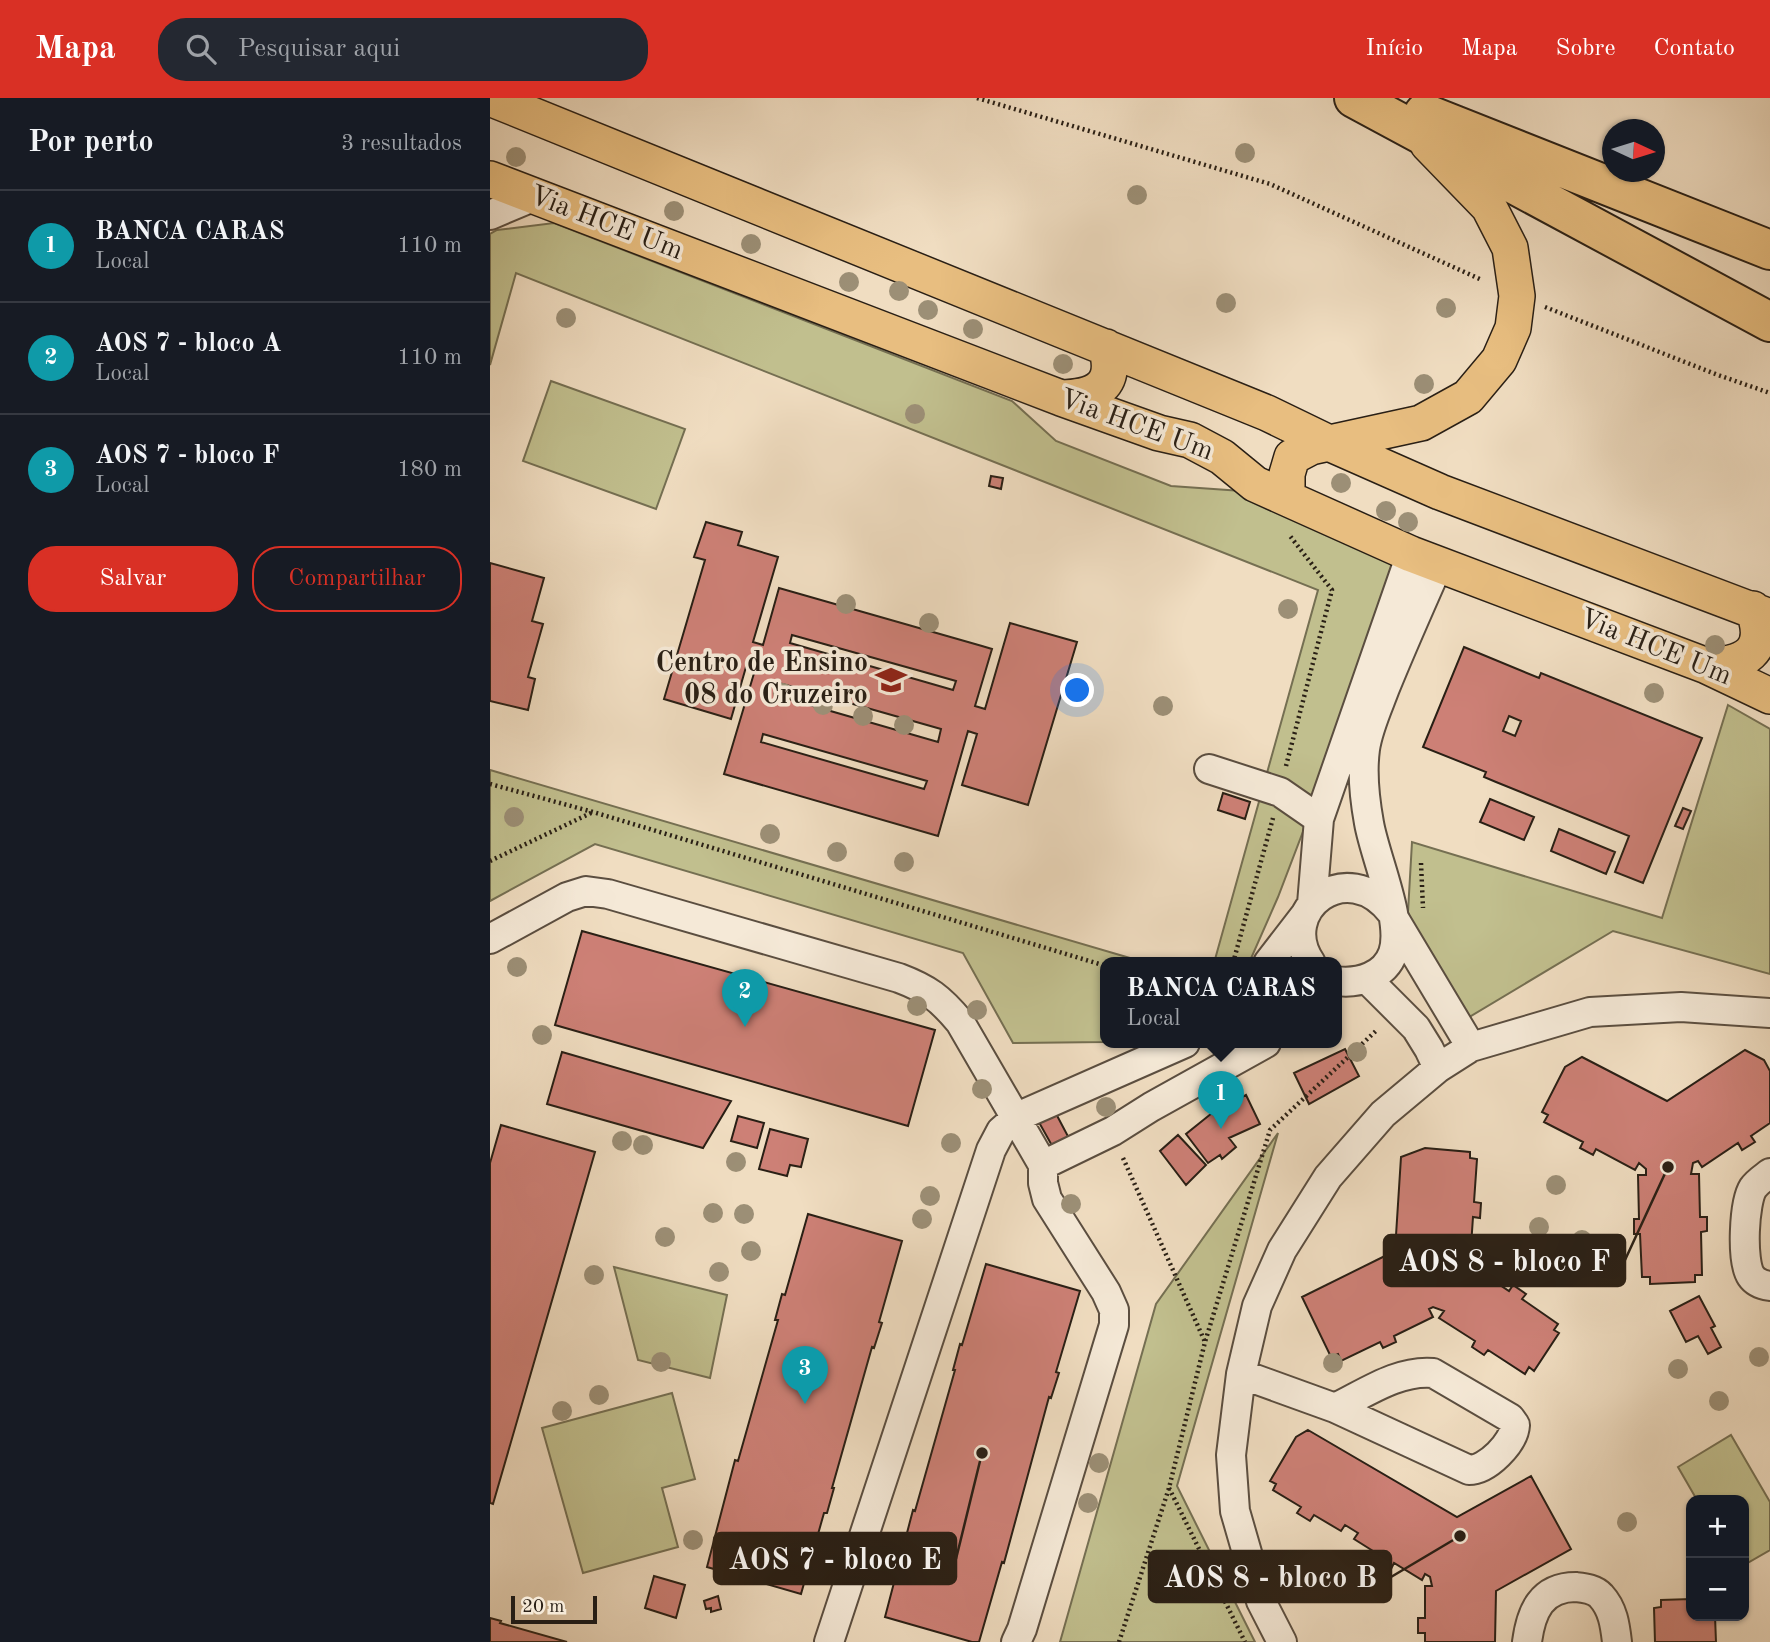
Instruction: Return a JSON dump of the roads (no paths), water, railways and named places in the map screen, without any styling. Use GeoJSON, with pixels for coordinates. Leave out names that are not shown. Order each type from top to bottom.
{"type":"FeatureCollection","features":[{"type":"Feature","properties":{"kind":"highway"},"geometry":{"type":"LineString","coordinates":[[1354,98],[1770,322]]}},
{"type":"Feature","properties":{"kind":"highway"},"geometry":{"type":"LineString","coordinates":[[1386,98],[1770,250]]}},
{"type":"Feature","properties":{"kind":"main road"},"geometry":{"type":"LineString","coordinates":[[490,99],[1267,413],[1440,492],[1761,613],[1762,628],[1758,649],[1745,660],[1727,665],[1707,666]]}},
{"type":"Feature","properties":{"kind":"main road"},"geometry":{"type":"LineString","coordinates":[[1287,498],[1287,474],[1292,457],[1311,447],[1421,423],[1468,397],[1499,360],[1513,328],[1517,296],[1510,248],[1489,207],[1416,133]]}},
{"type":"Feature","properties":{"kind":"main road","name":"Via HCE Um"},"geometry":{"type":"LineString","coordinates":[[490,179],[1061,398],[1159,433],[1190,440],[1222,457],[1255,484],[1425,560],[1707,666],[1770,696]]}},
{"type":"Feature","properties":{"kind":"main road"},"geometry":{"type":"LineString","coordinates":[[1061,398],[1084,397],[1097,391],[1106,379],[1108,370],[1106,347]]}},
{"type":"Feature","properties":{"kind":"street"},"geometry":{"type":"LineString","coordinates":[[490,215],[535,196]]}},
{"type":"Feature","properties":{"kind":"street"},"geometry":{"type":"LineString","coordinates":[[1308,957],[1302,943],[1309,910],[1319,819],[1425,560]]}},
{"type":"Feature","properties":{"kind":"street"},"geometry":{"type":"LineString","coordinates":[[1342,994],[1382,970],[1392,955],[1397,938],[1369,823],[1365,749],[1373,719],[1402,646],[1425,560]]}},
{"type":"Feature","properties":{"kind":"street"},"geometry":{"type":"LineString","coordinates":[[1209,769],[1280,792],[1319,819]]}},
{"type":"Feature","properties":{"kind":"street"},"geometry":{"type":"LineString","coordinates":[[1273,957],[1324,894],[1338,888],[1354,887],[1376,896],[1393,917],[1471,1047]]}},
{"type":"Feature","properties":{"kind":"street"},"geometry":{"type":"LineString","coordinates":[[490,939],[567,897],[586,891],[608,894],[924,987],[943,1001],[960,1022],[1043,1165],[1043,1183],[1047,1199],[1106,1292],[1114,1310],[1114,1325],[1016,1642]]}},
{"type":"Feature","properties":{"kind":"street"},"geometry":{"type":"LineString","coordinates":[[1342,982],[1366,980]]}},
{"type":"Feature","properties":{"kind":"street"},"geometry":{"type":"LineString","coordinates":[[1366,980],[1416,1028],[1438,1068]]}},
{"type":"Feature","properties":{"kind":"street"},"geometry":{"type":"LineString","coordinates":[[1282,1642],[1261,1601],[1235,1511],[1231,1455],[1241,1374],[1257,1306],[1282,1250],[1328,1177],[1383,1114],[1438,1068],[1471,1047],[1590,1012],[1681,1007],[1770,1013]]}},
{"type":"Feature","properties":{"kind":"street"},"geometry":{"type":"LineString","coordinates":[[829,1642],[991,1150],[1001,1131],[1017,1117],[1174,1048]]}},
{"type":"Feature","properties":{"kind":"street"},"geometry":{"type":"LineString","coordinates":[[1043,1165],[1113,1131],[1257,1048]]}},
{"type":"Feature","properties":{"kind":"street"},"geometry":{"type":"LineString","coordinates":[[1133,1066],[1151,1107]]}},
{"type":"Feature","properties":{"kind":"street"},"geometry":{"type":"LineString","coordinates":[[1770,1172],[1754,1187],[1747,1205],[1745,1255],[1750,1275],[1762,1285],[1770,1286]]}},
{"type":"Feature","properties":{"kind":"street"},"geometry":{"type":"LineString","coordinates":[[1241,1374],[1335,1408],[1469,1470],[1479,1470],[1487,1465],[1515,1431],[1515,1425],[1510,1418],[1433,1373],[1403,1375],[1335,1408]]}},
{"type":"Feature","properties":{"kind":"street"},"geometry":{"type":"LineString","coordinates":[[1527,1642],[1530,1620],[1537,1605],[1549,1594],[1566,1587],[1586,1588],[1600,1594],[1613,1616],[1617,1642]]}},
{"type":"Feature","properties":{"kind":"place","name":"Centro de Ensino 08 do Cruzeiro"},"geometry":{"type":"Point","coordinates":[891,680]}},
{"type":"Feature","properties":{"kind":"place","name":"AOS 7 - bloco A"},"geometry":{"type":"Point","coordinates":[745,1027]}},
{"type":"Feature","properties":{"kind":"place","name":"BANCA CARAS"},"geometry":{"type":"Point","coordinates":[1221,1129]}},
{"type":"Feature","properties":{"kind":"place","name":"AOS 8 - bloco F"},"geometry":{"type":"Point","coordinates":[1668,1167]}},
{"type":"Feature","properties":{"kind":"place","name":"AOS 7 - bloco F"},"geometry":{"type":"Point","coordinates":[805,1404]}},
{"type":"Feature","properties":{"kind":"place","name":"AOS 7 - bloco E"},"geometry":{"type":"Point","coordinates":[982,1453]}},
{"type":"Feature","properties":{"kind":"place","name":"AOS 8 - bloco B"},"geometry":{"type":"Point","coordinates":[1460,1536]}}]}
